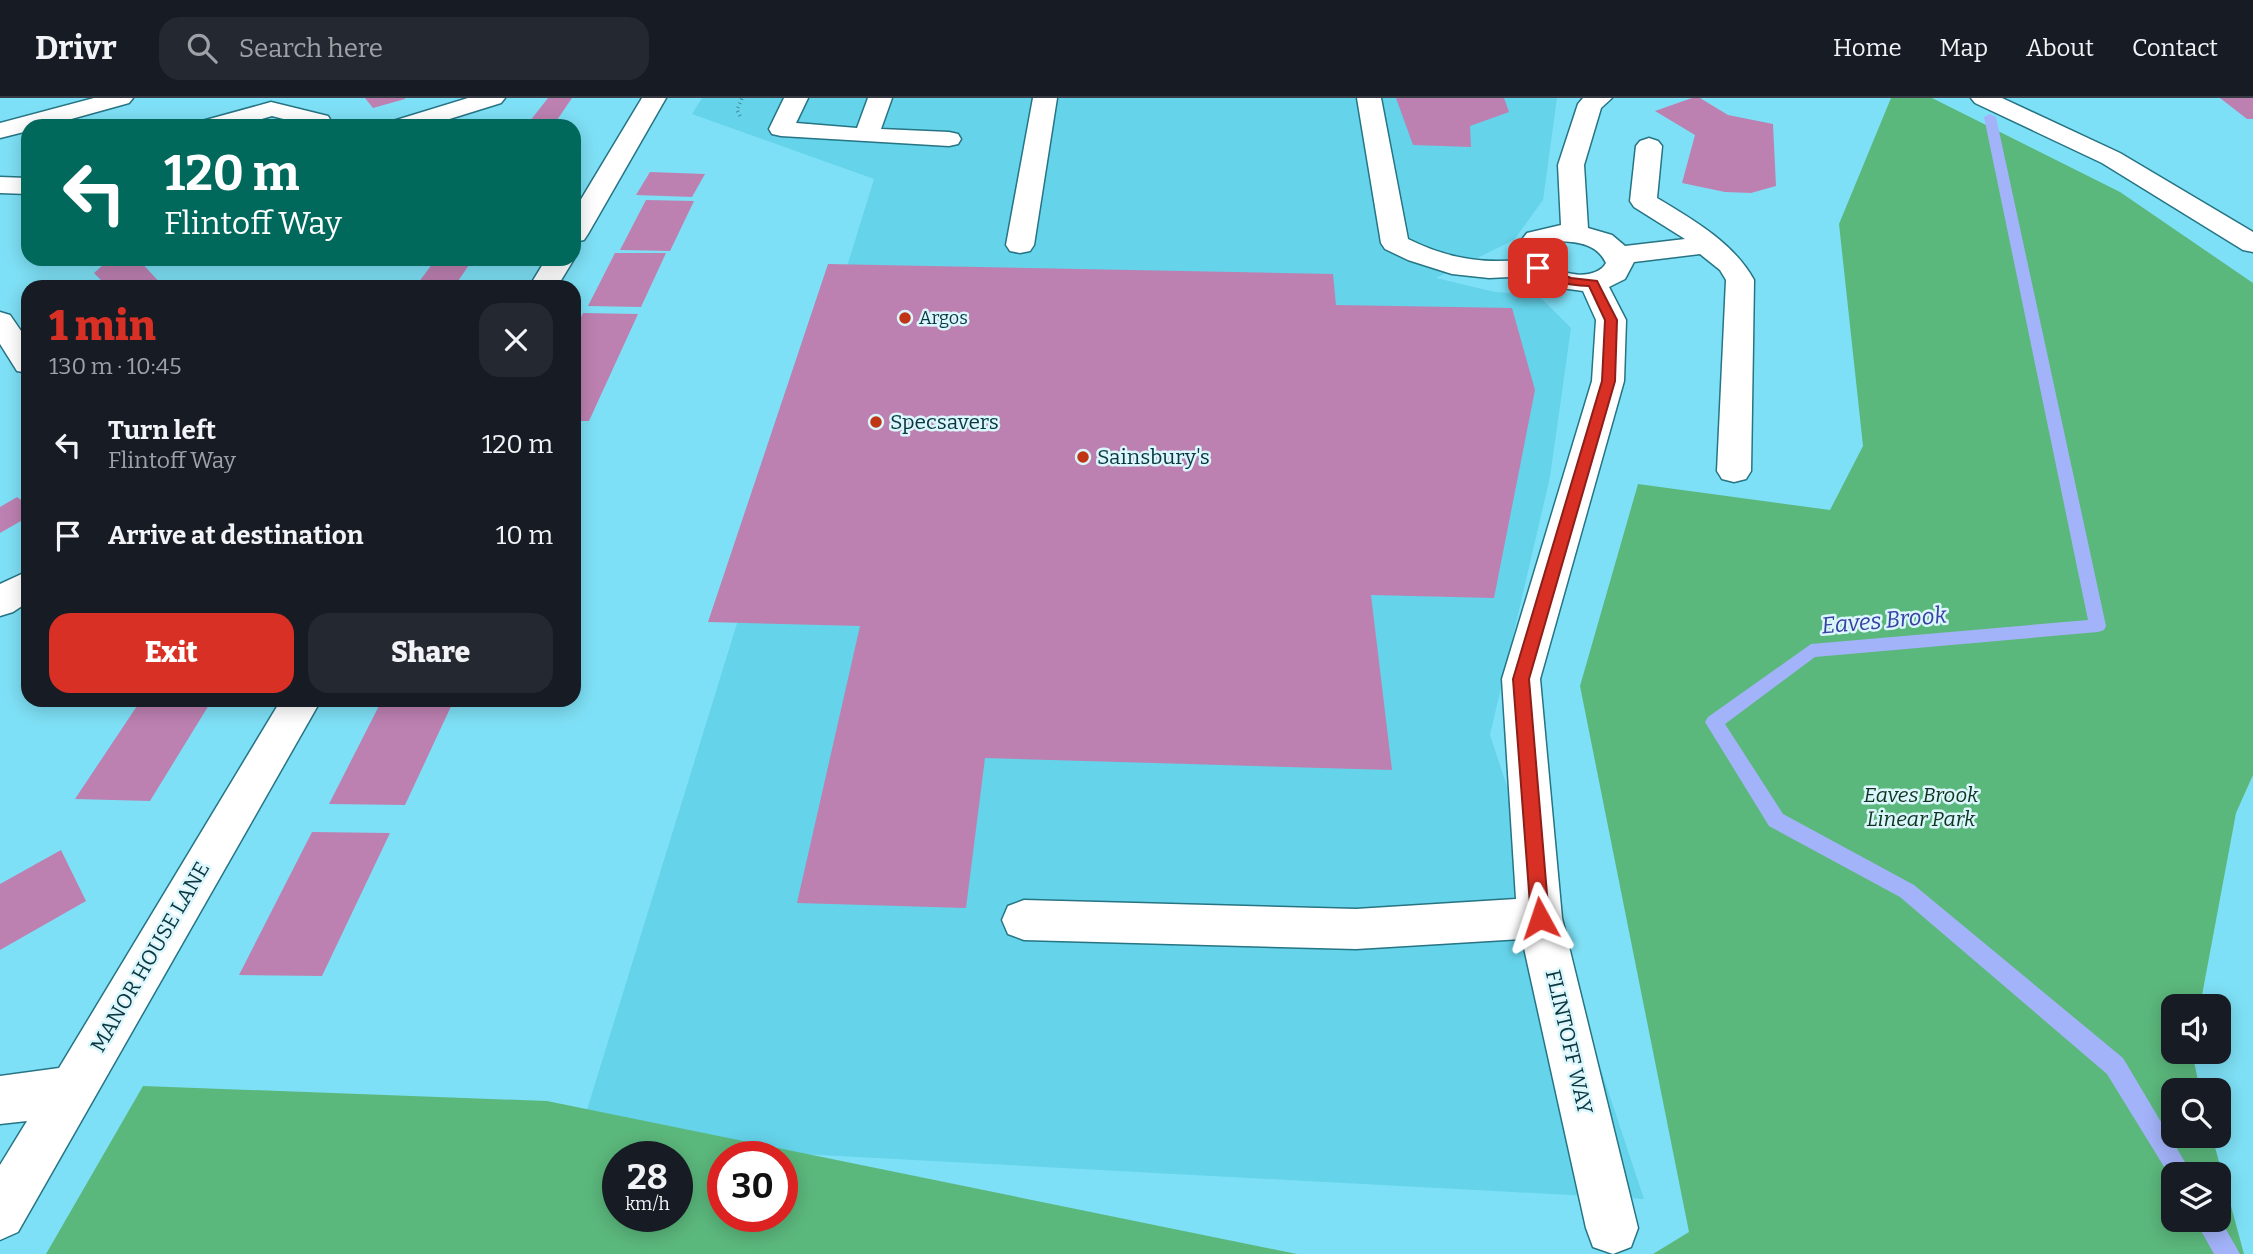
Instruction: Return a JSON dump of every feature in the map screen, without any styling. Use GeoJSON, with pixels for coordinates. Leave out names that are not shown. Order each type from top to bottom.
{"type":"FeatureCollection","features":[{"type":"Feature","properties":{"kind":"main road"},"geometry":{"type":"LineString","coordinates":[[44,119],[121,98]]}},
{"type":"Feature","properties":{"kind":"main road"},"geometry":{"type":"LineString","coordinates":[[425,119],[493,98]]}},
{"type":"Feature","properties":{"kind":"main road"},"geometry":{"type":"LineString","coordinates":[[581,222],[654,98]]}},
{"type":"Feature","properties":{"kind":"main road"},"geometry":{"type":"LineString","coordinates":[[796,98],[781,129],[948,139]]}},
{"type":"Feature","properties":{"kind":"main road"},"geometry":{"type":"LineString","coordinates":[[866,136],[880,98]]}},
{"type":"Feature","properties":{"kind":"main road"},"geometry":{"type":"LineString","coordinates":[[1020,245],[1045,98]]}},
{"type":"Feature","properties":{"kind":"main road"},"geometry":{"type":"LineString","coordinates":[[1369,98],[1395,243],[1426,259],[1459,267],[1490,270],[1538,268]]}},
{"type":"Feature","properties":{"kind":"main road"},"geometry":{"type":"LineString","coordinates":[[1575,233],[1571,164],[1590,104],[1600,98]]}},
{"type":"Feature","properties":{"kind":"main road"},"geometry":{"type":"LineString","coordinates":[[1983,98],[2111,158],[2253,244]]}},
{"type":"Feature","properties":{"kind":"main road"},"geometry":{"type":"LineString","coordinates":[[236,119],[271,109],[311,119]]}},
{"type":"Feature","properties":{"kind":"main road"},"geometry":{"type":"LineString","coordinates":[[0,131],[21,125]]}},
{"type":"Feature","properties":{"kind":"main road"},"geometry":{"type":"LineString","coordinates":[[1649,146],[1643,201],[1692,230],[1731,265],[1740,280],[1734,471]]}},
{"type":"Feature","properties":{"kind":"main road"},"geometry":{"type":"LineString","coordinates":[[1606,269],[1610,246],[1597,239],[1575,233],[1558,233],[1537,239],[1531,246],[1530,255],[1538,268],[1552,277],[1570,282],[1606,269],[1706,245]]}},
{"type":"Feature","properties":{"kind":"main road","name":"FLINTOFF WAY"},"geometry":{"type":"LineString","coordinates":[[1606,269],[1611,320],[1608,381],[1521,679],[1540,918],[1612,1228]]}},
{"type":"Feature","properties":{"kind":"main road"},"geometry":{"type":"LineString","coordinates":[[2,327],[21,355]]}},
{"type":"Feature","properties":{"kind":"main road"},"geometry":{"type":"LineString","coordinates":[[0,602],[21,588]]}},
{"type":"Feature","properties":{"kind":"main road","name":"MANOR HOUSE LANE"},"geometry":{"type":"LineString","coordinates":[[0,1214],[297,707]]}},
{"type":"Feature","properties":{"kind":"main road"},"geometry":{"type":"LineString","coordinates":[[1024,920],[1356,929],[1540,918]]}},
{"type":"Feature","properties":{"kind":"main road"},"geometry":{"type":"LineString","coordinates":[[0,1100],[73,1090]]}},
{"type":"Feature","properties":{"kind":"shaded area"},"geometry":{"type":"Polygon","coordinates":[[[702,98],[1557,98],[1543,200],[1514,240],[1436,278],[1495,292],[1538,295],[1571,328],[1550,477],[1490,735],[1644,1199],[798,1154],[798,1141],[707,1141],[707,1149],[693,1148],[693,1141],[577,1142],[874,179],[692,114],[702,98]]]}},
{"type":"Feature","properties":{"kind":"green space","name":"Eaves Brook Linear Park"},"geometry":{"type":"Polygon","coordinates":[[[1891,98],[1932,98],[2120,192],[2253,283],[2253,775],[2236,813],[2202,994],[2161,994],[2161,1064],[2195,1064],[2197,1078],[2161,1078],[2161,1148],[2215,1148],[2219,1162],[2161,1162],[2161,1232],[2231,1232],[2231,1206],[2244,1254],[1653,1254],[1689,1232],[1580,686],[1638,484],[1830,510],[1863,446],[1839,224],[1891,98]]]}},
{"type":"Feature","properties":{"kind":"green space"},"geometry":{"type":"Polygon","coordinates":[[[143,1086],[547,1101],[743,1141],[707,1141],[707,1232],[798,1232],[798,1152],[1297,1254],[46,1254],[143,1086]]]}},
{"type":"Feature","properties":{"kind":"building"},"geometry":{"type":"Polygon","coordinates":[[[365,98],[405,98],[405,99],[373,108],[365,98]]]}},
{"type":"Feature","properties":{"kind":"building"},"geometry":{"type":"Polygon","coordinates":[[[548,98],[572,98],[558,119],[532,119],[548,98]]]}},
{"type":"Feature","properties":{"kind":"building"},"geometry":{"type":"Polygon","coordinates":[[[1396,98],[1504,98],[1509,112],[1470,126],[1471,147],[1413,145],[1396,98]]]}},
{"type":"Feature","properties":{"kind":"building"},"geometry":{"type":"Polygon","coordinates":[[[1692,98],[1700,98],[1728,115],[1773,124],[1776,186],[1751,193],[1725,192],[1682,183],[1695,135],[1655,111],[1692,98]]]}},
{"type":"Feature","properties":{"kind":"building"},"geometry":{"type":"Polygon","coordinates":[[[2220,98],[2253,98],[2253,119],[2247,119],[2220,98]]]}},
{"type":"Feature","properties":{"kind":"building"},"geometry":{"type":"Polygon","coordinates":[[[650,172],[705,174],[692,197],[636,195],[650,172]]]}},
{"type":"Feature","properties":{"kind":"building"},"geometry":{"type":"Polygon","coordinates":[[[646,200],[694,201],[670,251],[620,250],[646,200]]]}},
{"type":"Feature","properties":{"kind":"building"},"geometry":{"type":"Polygon","coordinates":[[[615,253],[666,253],[641,307],[588,306],[615,253]]]}},
{"type":"Feature","properties":{"kind":"building"},"geometry":{"type":"Polygon","coordinates":[[[828,264],[1333,274],[1336,305],[1512,308],[1535,390],[1494,598],[1371,595],[1392,770],[985,758],[966,908],[797,903],[860,626],[708,622],[828,264]]]}},
{"type":"Feature","properties":{"kind":"building"},"geometry":{"type":"Polygon","coordinates":[[[102,266],[144,266],[158,280],[101,280],[94,273],[102,266]]]}},
{"type":"Feature","properties":{"kind":"building"},"geometry":{"type":"Polygon","coordinates":[[[431,266],[468,266],[459,280],[420,280],[431,266]]]}},
{"type":"Feature","properties":{"kind":"building"},"geometry":{"type":"Polygon","coordinates":[[[583,313],[638,314],[589,421],[581,421],[583,313]]]}},
{"type":"Feature","properties":{"kind":"building"},"geometry":{"type":"Polygon","coordinates":[[[17,497],[21,500],[21,521],[0,533],[0,507],[17,497]]]}},
{"type":"Feature","properties":{"kind":"building"},"geometry":{"type":"Polygon","coordinates":[[[136,707],[208,707],[150,801],[75,799],[136,707]]]}},
{"type":"Feature","properties":{"kind":"building"},"geometry":{"type":"Polygon","coordinates":[[[378,707],[451,707],[405,805],[329,804],[378,707]]]}},
{"type":"Feature","properties":{"kind":"building"},"geometry":{"type":"Polygon","coordinates":[[[312,832],[390,833],[322,976],[239,975],[312,832]]]}},
{"type":"Feature","properties":{"kind":"building"},"geometry":{"type":"Polygon","coordinates":[[[61,850],[86,901],[0,950],[0,884],[61,850]]]}},
{"type":"Feature","properties":{"kind":"waterway","name":"Eaves Brook"},"geometry":{"type":"LineString","coordinates":[[1990,117],[2098,626],[1811,651],[1714,722],[1776,820],[1907,891],[2115,1066],[2173,1162]]}},
{"type":"Feature","properties":{"kind":"waterway","name":"Eaves Brook"},"geometry":{"type":"LineString","coordinates":[[2214,1232],[2228,1254]]}},
{"type":"Feature","properties":{"kind":"place","name":"Argos"},"geometry":{"type":"Point","coordinates":[905,318]}},
{"type":"Feature","properties":{"kind":"place","name":"Specsavers"},"geometry":{"type":"Point","coordinates":[876,422]}},
{"type":"Feature","properties":{"kind":"place","name":"Sainsbury's"},"geometry":{"type":"Point","coordinates":[1083,457]}},
{"type":"Feature","properties":{"kind":"route"},"geometry":{"type":"LineString","coordinates":[[1538,268],[1552,277],[1570,282],[1593,283],[1611,320],[1608,381],[1521,679],[1540,918]]}}]}
